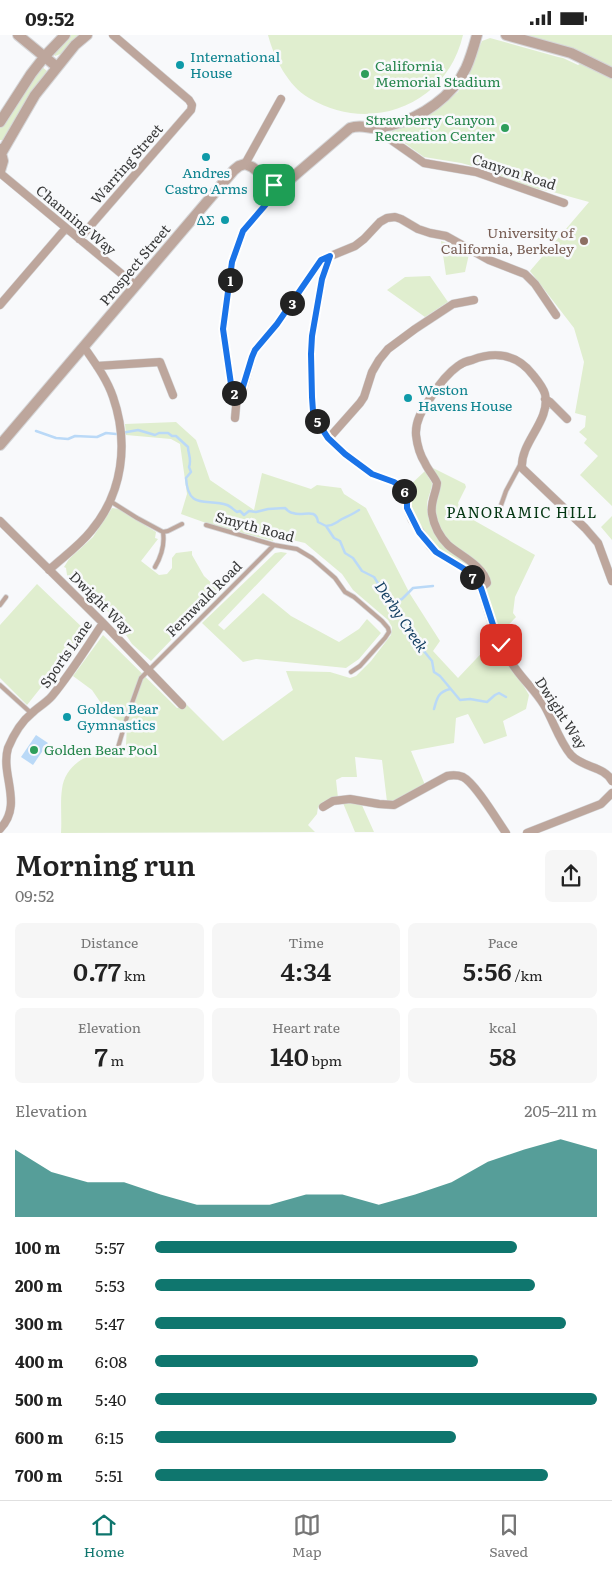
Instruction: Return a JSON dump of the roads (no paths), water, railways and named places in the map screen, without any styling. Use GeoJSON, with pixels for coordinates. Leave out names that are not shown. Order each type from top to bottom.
{"type":"FeatureCollection","features":[{"type":"Feature","properties":{"kind":"street"},"geometry":{"type":"LineString","coordinates":[[18,35],[57,67]]}},
{"type":"Feature","properties":{"kind":"street"},"geometry":{"type":"LineString","coordinates":[[0,122],[31,74],[45,56],[66,35]]}},
{"type":"Feature","properties":{"kind":"street"},"geometry":{"type":"LineString","coordinates":[[0,172],[4,161],[1,151],[35,95],[75,45],[87,35]]}},
{"type":"Feature","properties":{"kind":"street","name":"Warring Street"},"geometry":{"type":"LineString","coordinates":[[79,239],[191,110],[192,105],[189,99],[112,35]]}},
{"type":"Feature","properties":{"kind":"street"},"geometry":{"type":"LineString","coordinates":[[238,396],[232,391],[223,329],[232,262],[243,231],[280,188],[350,128],[357,126],[374,128],[417,117],[443,97],[455,85],[466,69],[478,35]]}},
{"type":"Feature","properties":{"kind":"street"},"geometry":{"type":"LineString","coordinates":[[506,35],[571,53],[612,73]]}},
{"type":"Feature","properties":{"kind":"street","name":"Prospect Street"},"geometry":{"type":"LineString","coordinates":[[0,445],[234,170],[238,166],[245,164],[281,99]]}},
{"type":"Feature","properties":{"kind":"street","name":"Canyon Road"},"geometry":{"type":"LineString","coordinates":[[374,128],[424,163],[476,172],[564,203]]}},
{"type":"Feature","properties":{"kind":"street"},"geometry":{"type":"LineString","coordinates":[[245,164],[280,188]]}},
{"type":"Feature","properties":{"kind":"street","name":"Channing Way"},"geometry":{"type":"LineString","coordinates":[[0,172],[135,285]]}},
{"type":"Feature","properties":{"kind":"street"},"geometry":{"type":"LineString","coordinates":[[235,418],[238,396],[243,389],[255,350],[277,324],[321,260],[355,246],[380,222],[387,218],[395,217],[430,233],[446,236],[489,260],[525,274],[535,284],[556,315]]}},
{"type":"Feature","properties":{"kind":"street"},"geometry":{"type":"LineString","coordinates":[[0,305],[66,229]]}},
{"type":"Feature","properties":{"kind":"street"},"geometry":{"type":"LineString","coordinates":[[330,256],[322,279],[312,336],[311,354],[313,411],[315,418],[328,438],[365,469],[376,476],[394,482],[402,488],[407,499],[407,508],[419,532],[436,552],[466,570],[481,588],[487,583],[485,576],[471,562],[449,546],[436,529],[431,504],[436,483],[419,449],[416,434],[418,417],[436,388],[460,364],[490,355],[507,356],[522,363],[545,393],[546,408],[523,457],[522,468],[525,473],[585,528],[598,543],[612,581]]}},
{"type":"Feature","properties":{"kind":"street"},"geometry":{"type":"LineString","coordinates":[[328,438],[360,403],[364,397],[372,372],[388,349],[453,304],[474,300]]}},
{"type":"Feature","properties":{"kind":"street"},"geometry":{"type":"LineString","coordinates":[[49,570],[91,531],[100,519],[110,501],[122,460],[120,425],[113,396],[97,366],[84,347]]}},
{"type":"Feature","properties":{"kind":"street"},"geometry":{"type":"LineString","coordinates":[[97,366],[160,362],[173,395]]}},
{"type":"Feature","properties":{"kind":"street"},"geometry":{"type":"LineString","coordinates":[[545,399],[550,401],[567,419]]}},
{"type":"Feature","properties":{"kind":"street","name":"Dwight Way"},"geometry":{"type":"LineString","coordinates":[[0,521],[150,670],[182,705]]}},
{"type":"Feature","properties":{"kind":"street","name":"Dwight Way"},"geometry":{"type":"LineString","coordinates":[[481,588],[497,637],[507,656],[541,701],[567,749],[580,762],[602,771],[612,781]]}},
{"type":"Feature","properties":{"kind":"street","name":"Sports Lane"},"geometry":{"type":"LineString","coordinates":[[0,829],[9,812],[11,797],[5,765],[7,751],[11,742],[31,713],[52,696],[103,623]]}},
{"type":"Feature","properties":{"kind":"street"},"geometry":{"type":"LineString","coordinates":[[323,807],[333,801],[350,799],[394,805],[447,776],[457,775],[466,779],[474,788],[506,833]]}},
{"type":"Feature","properties":{"kind":"street"},"geometry":{"type":"LineString","coordinates":[[527,833],[601,804],[612,793]]}},
{"type":"Feature","properties":{"kind":"lane"},"geometry":{"type":"LineString","coordinates":[[500,508],[506,491],[521,463]]}},
{"type":"Feature","properties":{"kind":"lane"},"geometry":{"type":"LineString","coordinates":[[110,501],[163,532],[182,524]]}},
{"type":"Feature","properties":{"kind":"lane","name":"Smyth Road"},"geometry":{"type":"LineString","coordinates":[[206,525],[274,545],[298,549],[312,558],[335,578],[345,592],[354,597],[388,627],[389,632],[385,638],[360,666],[351,672]]}},
{"type":"Feature","properties":{"kind":"lane"},"geometry":{"type":"LineString","coordinates":[[155,567],[161,557],[164,541],[163,532]]}},
{"type":"Feature","properties":{"kind":"lane","name":"Fernwald Road"},"geometry":{"type":"LineString","coordinates":[[116,754],[140,682],[274,545]]}},
{"type":"Feature","properties":{"kind":"lane"},"geometry":{"type":"LineString","coordinates":[[0,605],[6,597]]}},
{"type":"Feature","properties":{"kind":"lane"},"geometry":{"type":"LineString","coordinates":[[0,685],[31,713]]}},
{"type":"Feature","properties":{"kind":"water","name":"Golden Bear Pool"},"geometry":{"type":"Polygon","coordinates":[[[36,735],[48,743],[33,765],[21,757],[36,735]]]}},
{"type":"Feature","properties":{"kind":"waterway","name":"Derby Creek"},"geometry":{"type":"LineString","coordinates":[[36,431],[56,438],[68,439],[75,436],[97,437],[106,433],[116,434],[138,430],[155,435],[168,433],[176,436],[188,447],[191,472],[186,478],[190,495],[195,499],[227,505],[244,515],[249,511],[256,512],[285,508],[292,513],[315,515],[318,522],[326,526],[334,538],[340,541],[345,553],[353,558],[362,571],[374,577],[381,588],[384,588],[389,593],[390,599],[403,618],[405,628],[432,661],[434,672],[440,676],[460,700],[470,699],[487,702],[499,693],[506,697]]}},
{"type":"Feature","properties":{"kind":"waterway"},"geometry":{"type":"LineString","coordinates":[[326,526],[359,510]]}},
{"type":"Feature","properties":{"kind":"waterway"},"geometry":{"type":"LineString","coordinates":[[390,599],[396,601],[402,599],[413,588],[433,586]]}},
{"type":"Feature","properties":{"kind":"waterway"},"geometry":{"type":"LineString","coordinates":[[434,709],[439,696],[450,689]]}},
{"type":"Feature","properties":{"kind":"place","name":"International House"},"geometry":{"type":"Point","coordinates":[180,65]}},
{"type":"Feature","properties":{"kind":"place","name":"California Memorial Stadium"},"geometry":{"type":"Point","coordinates":[365,74]}},
{"type":"Feature","properties":{"kind":"place","name":"Strawberry Canyon Recreation Center"},"geometry":{"type":"Point","coordinates":[505,128]}},
{"type":"Feature","properties":{"kind":"place","name":"Andres Castro Arms"},"geometry":{"type":"Point","coordinates":[206,157]}},
{"type":"Feature","properties":{"kind":"place","name":"ΔΣ"},"geometry":{"type":"Point","coordinates":[225,220]}},
{"type":"Feature","properties":{"kind":"place","name":"University of California, Berkeley"},"geometry":{"type":"Point","coordinates":[584,241]}},
{"type":"Feature","properties":{"kind":"place","name":"Weston Havens House"},"geometry":{"type":"Point","coordinates":[408,398]}},
{"type":"Feature","properties":{"kind":"place","name":"Golden Bear Gymnastics"},"geometry":{"type":"Point","coordinates":[67,717]}},
{"type":"Feature","properties":{"kind":"place","name":"Golden Bear Pool"},"geometry":{"type":"Point","coordinates":[34,750]}},
{"type":"Feature","properties":{"kind":"district","name":"PANORAMIC HILL"},"geometry":{"type":"Point","coordinates":[522,513]}}]}
